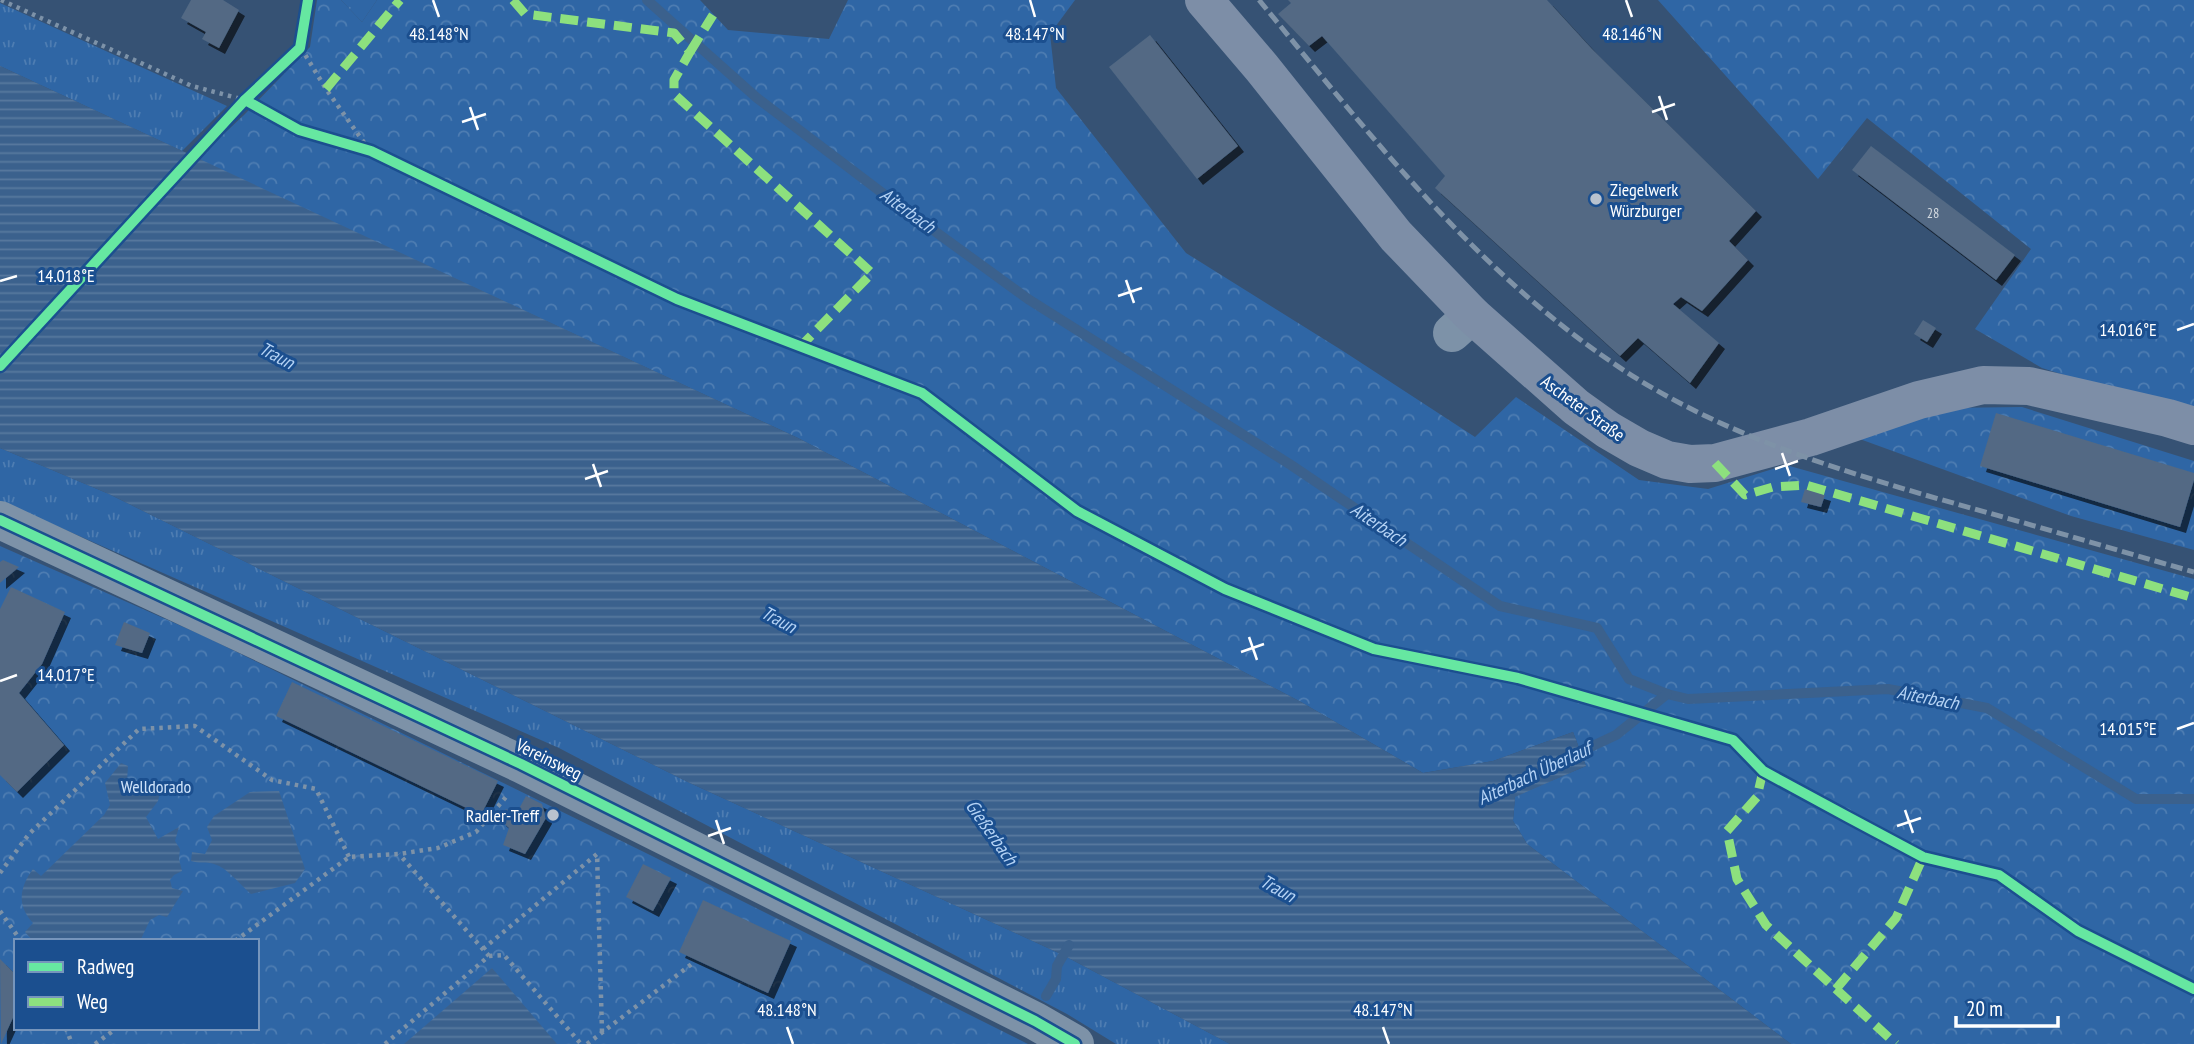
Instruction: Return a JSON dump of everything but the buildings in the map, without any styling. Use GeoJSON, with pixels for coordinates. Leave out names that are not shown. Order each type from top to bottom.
{"type":"FeatureCollection","features":[{"type":"Feature","properties":{"kind":"main road","name":"Ascheter Straße"},"geometry":{"type":"LineString","coordinates":[[1204,0],[1396,236],[1462,324],[1608,430],[1639,448],[1690,464],[1715,463],[1811,437],[1919,400],[1983,385],[2029,386],[2194,426]]}},
{"type":"Feature","properties":{"kind":"street","name":"Vereinsweg"},"geometry":{"type":"LineString","coordinates":[[0,520],[521,764],[1035,1021],[1075,1044]]}},
{"type":"Feature","properties":{"kind":"path"},"geometry":{"type":"LineString","coordinates":[[1,0],[192,86],[244,100],[299,130],[371,151],[677,299],[922,393],[1077,511],[1225,589],[1374,649],[1518,678],[1733,740]]}},
{"type":"Feature","properties":{"kind":"path"},"geometry":{"type":"LineString","coordinates":[[229,117],[300,48],[307,0]]}},
{"type":"Feature","properties":{"kind":"path"},"geometry":{"type":"LineString","coordinates":[[300,48],[371,151]]}},
{"type":"Feature","properties":{"kind":"path"},"geometry":{"type":"LineString","coordinates":[[0,873],[29,834],[139,729],[195,726],[272,780],[316,789],[349,857]]}},
{"type":"Feature","properties":{"kind":"path"},"geometry":{"type":"LineString","coordinates":[[238,939],[349,857],[438,848],[476,832],[505,798],[521,764]]}},
{"type":"Feature","properties":{"kind":"path"},"geometry":{"type":"LineString","coordinates":[[399,854],[489,956]]}},
{"type":"Feature","properties":{"kind":"path"},"geometry":{"type":"LineString","coordinates":[[483,949],[597,854],[602,1032]]}},
{"type":"Feature","properties":{"kind":"path"},"geometry":{"type":"LineString","coordinates":[[0,911],[20,939]]}},
{"type":"Feature","properties":{"kind":"path"},"geometry":{"type":"LineString","coordinates":[[386,1044],[489,956],[504,955],[584,1044],[692,963]]}},
{"type":"Feature","properties":{"kind":"path"},"geometry":{"type":"LineString","coordinates":[[95,1044],[114,1030]]}},
{"type":"Feature","properties":{"kind":"green space"},"geometry":{"type":"Polygon","coordinates":[[[317,0],[341,0],[362,22],[377,0],[700,0],[728,30],[829,39],[848,0],[1075,0],[1050,34],[1056,88],[1186,253],[1475,437],[1516,397],[1639,480],[1708,489],[1786,465],[2194,579],[2194,1044],[1791,1044],[1527,844],[1513,821],[1515,796],[1586,766],[1573,732],[1493,761],[1423,773],[1301,702],[798,438],[197,159],[310,47],[317,0]]]}},
{"type":"Feature","properties":{"kind":"green space"},"geometry":{"type":"Polygon","coordinates":[[[341,0],[377,0],[362,22],[341,0]]]}},
{"type":"Feature","properties":{"kind":"green space"},"geometry":{"type":"Polygon","coordinates":[[[1658,0],[2194,0],[2194,416],[2042,368],[1975,329],[2031,249],[1867,118],[1818,179],[1658,0]]]}},
{"type":"Feature","properties":{"kind":"green space"},"geometry":{"type":"Polygon","coordinates":[[[0,3],[227,106],[182,151],[0,66],[0,3]]]}},
{"type":"Feature","properties":{"kind":"green space"},"geometry":{"type":"Polygon","coordinates":[[[2022,407],[2194,461],[2194,550],[2071,516],[1857,438],[1946,408],[2022,407]]]}},
{"type":"Feature","properties":{"kind":"green space"},"geometry":{"type":"Polygon","coordinates":[[[0,448],[109,494],[690,783],[1063,955],[1230,1044],[1116,1044],[1067,1014],[559,748],[0,501],[0,448]]]}},
{"type":"Feature","properties":{"kind":"green space","name":"Welldorado"},"geometry":{"type":"Polygon","coordinates":[[[0,546],[204,636],[1028,1044],[0,1044],[0,546]]]}},
{"type":"Feature","properties":{"kind":"water","name":"Traun"},"geometry":{"type":"Polygon","coordinates":[[[0,66],[798,438],[1301,702],[1423,773],[1493,761],[1573,732],[1586,766],[1515,797],[1513,821],[1527,844],[1791,1044],[1230,1044],[1063,955],[690,783],[109,494],[0,448],[0,66]]]}},
{"type":"Feature","properties":{"kind":"water"},"geometry":{"type":"Polygon","coordinates":[[[121,763],[128,766],[127,781],[136,786],[150,782],[162,785],[158,801],[146,817],[158,839],[179,827],[175,841],[180,849],[182,871],[170,880],[172,888],[183,891],[167,917],[159,915],[150,920],[141,939],[31,939],[25,932],[33,923],[22,903],[25,883],[33,869],[41,876],[104,815],[110,805],[105,783],[121,763]]]}},
{"type":"Feature","properties":{"kind":"water"},"geometry":{"type":"Polygon","coordinates":[[[279,791],[305,869],[295,883],[251,894],[219,866],[191,861],[192,852],[205,854],[212,840],[207,827],[214,816],[250,792],[279,791]]]}},
{"type":"Feature","properties":{"kind":"water"},"geometry":{"type":"Polygon","coordinates":[[[492,968],[557,1044],[404,1044],[492,968]]]}},
{"type":"Feature","properties":{"kind":"waterway","name":"Aiterbach"},"geometry":{"type":"LineString","coordinates":[[647,0],[757,98],[1028,299],[1291,465],[1500,606],[1597,628],[1629,679],[1688,699],[1888,689],[1987,708],[2136,799],[2194,799]]}},
{"type":"Feature","properties":{"kind":"waterway","name":"Aiterbach Überlauf"},"geometry":{"type":"LineString","coordinates":[[1567,758],[1616,735],[1667,694]]}},
{"type":"Feature","properties":{"kind":"waterway","name":"Gießerbach"},"geometry":{"type":"LineString","coordinates":[[1046,996],[1056,979],[1057,966],[1069,945]]}},
{"type":"Feature","properties":{"kind":"railway"},"geometry":{"type":"LineString","coordinates":[[1259,0],[1380,146],[1466,239],[1559,323],[1610,361],[1655,389],[1750,436],[1850,472],[2194,572]]}},
{"type":"Feature","properties":{"kind":"marked path"},"geometry":{"type":"LineString","coordinates":[[326,89],[400,0]]}},
{"type":"Feature","properties":{"kind":"marked path"},"geometry":{"type":"LineString","coordinates":[[513,0],[525,14],[674,33],[690,52],[674,80],[674,94],[872,273],[801,346]]}},
{"type":"Feature","properties":{"kind":"marked path"},"geometry":{"type":"LineString","coordinates":[[690,52],[713,15]]}},
{"type":"Feature","properties":{"kind":"marked path"},"geometry":{"type":"LineString","coordinates":[[1715,463],[1745,495],[1773,487],[1806,485],[2194,598]]}},
{"type":"Feature","properties":{"kind":"marked path"},"geometry":{"type":"LineString","coordinates":[[1763,771],[1757,797],[1727,831],[1737,879],[1766,925],[1896,1044]]}},
{"type":"Feature","properties":{"kind":"marked path"},"geometry":{"type":"LineString","coordinates":[[1836,989],[1896,918],[1923,857]]}},
{"type":"Feature","properties":{"kind":"cycle path"},"geometry":{"type":"LineString","coordinates":[[0,366],[245,100],[300,48],[308,0]]}},
{"type":"Feature","properties":{"kind":"cycle path"},"geometry":{"type":"LineString","coordinates":[[245,100],[299,130],[371,151],[677,299],[922,393],[1077,511],[1225,589],[1374,649],[1518,678],[1733,740],[1763,771],[1848,817],[1923,857],[1999,875],[2078,931],[2194,989]]}},
{"type":"Feature","properties":{"kind":"cycle path"},"geometry":{"type":"LineString","coordinates":[[0,520],[521,764],[1035,1021],[1075,1044]]}},
{"type":"Feature","properties":{"kind":"place","name":"Ziegelwerk Würzburger"},"geometry":{"type":"Point","coordinates":[1596,199]}},
{"type":"Feature","properties":{"kind":"place","name":"Radler-Treff"},"geometry":{"type":"Point","coordinates":[553,815]}}]}
